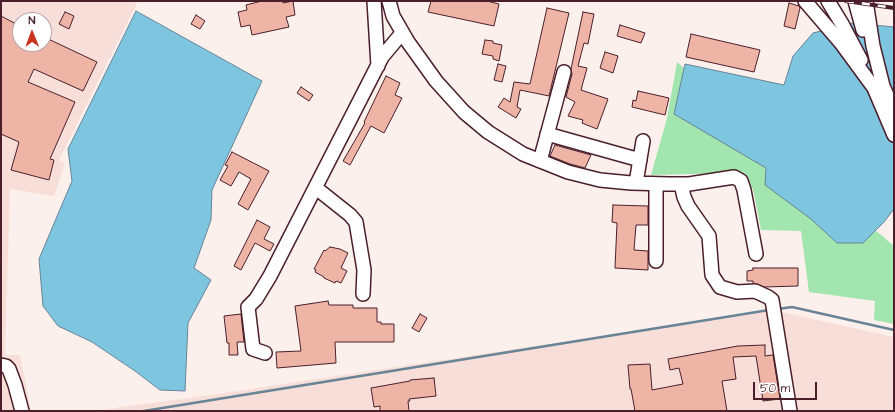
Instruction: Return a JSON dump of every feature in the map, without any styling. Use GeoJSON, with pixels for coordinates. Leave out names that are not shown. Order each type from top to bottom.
{"type":"FeatureCollection","features":[{"type":"Feature","properties":{"kind":"street"},"geometry":{"type":"LineString","coordinates":[[374,1],[378,66]]}},
{"type":"Feature","properties":{"kind":"street"},"geometry":{"type":"LineString","coordinates":[[389,1],[393,16],[402,33],[436,81],[464,112],[488,132],[523,154],[568,172],[600,180],[636,184],[681,184],[734,177],[741,181],[744,190],[756,254]]}},
{"type":"Feature","properties":{"kind":"street"},"geometry":{"type":"LineString","coordinates":[[804,1],[818,15],[878,87]]}},
{"type":"Feature","properties":{"kind":"street"},"geometry":{"type":"LineString","coordinates":[[861,2],[873,46],[878,87],[894,135]]}},
{"type":"Feature","properties":{"kind":"street"},"geometry":{"type":"LineString","coordinates":[[830,5],[878,87],[894,111]]}},
{"type":"Feature","properties":{"kind":"street"},"geometry":{"type":"LineString","coordinates":[[265,353],[253,349],[248,307],[256,299],[270,276],[382,57],[402,33]]}},
{"type":"Feature","properties":{"kind":"street"},"geometry":{"type":"LineString","coordinates":[[540,161],[564,72]]}},
{"type":"Feature","properties":{"kind":"street"},"geometry":{"type":"LineString","coordinates":[[547,134],[640,160]]}},
{"type":"Feature","properties":{"kind":"street"},"geometry":{"type":"LineString","coordinates":[[636,184],[643,141]]}},
{"type":"Feature","properties":{"kind":"street"},"geometry":{"type":"LineString","coordinates":[[656,184],[656,261]]}},
{"type":"Feature","properties":{"kind":"street"},"geometry":{"type":"LineString","coordinates":[[681,184],[688,206],[709,236],[712,275],[720,287],[737,292],[755,291],[772,300],[790,411]]}},
{"type":"Feature","properties":{"kind":"street"},"geometry":{"type":"LineString","coordinates":[[316,188],[350,215],[356,222],[364,270],[363,294]]}},
{"type":"Feature","properties":{"kind":"street"},"geometry":{"type":"LineString","coordinates":[[1,366],[6,366],[9,369],[22,411]]}},
{"type":"Feature","properties":{"kind":"shaded area"},"geometry":{"type":"Polygon","coordinates":[[[1,1],[138,1],[59,160],[65,164],[54,196],[10,189],[5,355],[20,355],[31,411],[1,411],[1,1]]]}},
{"type":"Feature","properties":{"kind":"shaded area"},"geometry":{"type":"Polygon","coordinates":[[[773,310],[894,337],[894,411],[94,411],[224,393],[773,310]]]}},
{"type":"Feature","properties":{"kind":"green space"},"geometry":{"type":"Polygon","coordinates":[[[677,62],[894,246],[894,324],[874,320],[875,301],[809,292],[801,231],[761,230],[753,189],[739,173],[651,175],[667,118],[677,62]]]}},
{"type":"Feature","properties":{"kind":"water"},"geometry":{"type":"Polygon","coordinates":[[[136,11],[262,81],[212,190],[211,220],[194,268],[211,280],[188,323],[185,391],[160,390],[92,342],[58,326],[43,306],[39,259],[72,181],[68,149],[136,11]]]}},
{"type":"Feature","properties":{"kind":"water"},"geometry":{"type":"Polygon","coordinates":[[[853,23],[894,27],[894,209],[884,222],[863,243],[837,243],[811,219],[765,185],[766,168],[674,114],[685,64],[784,85],[793,56],[813,33],[853,23]]]}},
{"type":"Feature","properties":{"kind":"building"},"geometry":{"type":"Polygon","coordinates":[[[262,1],[283,1],[283,3],[293,1],[295,15],[286,17],[289,27],[252,35],[250,25],[241,27],[238,12],[247,10],[246,5],[262,1]]]}},
{"type":"Feature","properties":{"kind":"building"},"geometry":{"type":"Polygon","coordinates":[[[431,1],[487,1],[499,4],[494,26],[428,12],[431,1]]]}},
{"type":"Feature","properties":{"kind":"building"},"geometry":{"type":"Polygon","coordinates":[[[789,3],[799,6],[800,8],[795,29],[784,26],[789,3]]]}},
{"type":"Feature","properties":{"kind":"building"},"geometry":{"type":"Polygon","coordinates":[[[547,8],[569,13],[549,96],[520,90],[517,107],[521,109],[516,118],[498,107],[504,98],[510,102],[514,82],[530,84],[547,8]]]}},
{"type":"Feature","properties":{"kind":"building"},"geometry":{"type":"Polygon","coordinates":[[[65,12],[74,16],[69,29],[59,24],[65,12]]]}},
{"type":"Feature","properties":{"kind":"building"},"geometry":{"type":"Polygon","coordinates":[[[583,12],[594,14],[588,44],[584,43],[578,66],[587,68],[581,90],[608,99],[597,129],[582,123],[583,120],[568,116],[575,102],[566,97],[572,74],[571,69],[583,12]]]}},
{"type":"Feature","properties":{"kind":"building"},"geometry":{"type":"Polygon","coordinates":[[[196,15],[205,21],[200,29],[191,24],[196,15]]]}},
{"type":"Feature","properties":{"kind":"building"},"geometry":{"type":"Polygon","coordinates":[[[1,16],[12,22],[12,52],[52,52],[52,41],[97,62],[83,91],[34,69],[28,82],[75,102],[50,159],[54,160],[49,180],[11,170],[19,142],[1,134],[1,16]]]}},
{"type":"Feature","properties":{"kind":"building"},"geometry":{"type":"Polygon","coordinates":[[[620,25],[645,33],[641,43],[617,36],[620,25]]]}},
{"type":"Feature","properties":{"kind":"building"},"geometry":{"type":"Polygon","coordinates":[[[691,34],[760,50],[754,72],[686,57],[691,34]]]}},
{"type":"Feature","properties":{"kind":"building"},"geometry":{"type":"Polygon","coordinates":[[[485,40],[493,41],[493,43],[502,45],[499,61],[493,59],[493,56],[482,54],[485,40]]]}},
{"type":"Feature","properties":{"kind":"building"},"geometry":{"type":"Polygon","coordinates":[[[605,52],[618,56],[613,73],[600,68],[605,52]]]}},
{"type":"Feature","properties":{"kind":"building"},"geometry":{"type":"Polygon","coordinates":[[[498,64],[506,66],[502,82],[494,80],[498,64]]]}},
{"type":"Feature","properties":{"kind":"building"},"geometry":{"type":"Polygon","coordinates":[[[386,76],[400,83],[395,95],[402,98],[384,133],[371,126],[350,165],[343,161],[365,123],[364,122],[386,76]]]}},
{"type":"Feature","properties":{"kind":"building"},"geometry":{"type":"Polygon","coordinates":[[[301,87],[313,95],[309,101],[297,93],[301,87]]]}},
{"type":"Feature","properties":{"kind":"building"},"geometry":{"type":"Polygon","coordinates":[[[638,91],[669,98],[665,115],[632,107],[633,100],[636,101],[638,91]]]}},
{"type":"Feature","properties":{"kind":"building"},"geometry":{"type":"Polygon","coordinates":[[[555,145],[591,155],[585,168],[550,156],[555,145]]]}},
{"type":"Feature","properties":{"kind":"building"},"geometry":{"type":"Polygon","coordinates":[[[232,152],[269,171],[248,210],[238,204],[251,179],[239,172],[231,186],[220,180],[228,166],[225,165],[232,152]]]}},
{"type":"Feature","properties":{"kind":"building"},"geometry":{"type":"Polygon","coordinates":[[[613,205],[648,206],[648,225],[636,225],[634,250],[648,251],[648,270],[615,268],[617,223],[612,222],[613,205]]]}},
{"type":"Feature","properties":{"kind":"building"},"geometry":{"type":"Polygon","coordinates":[[[257,220],[270,227],[264,239],[274,244],[270,251],[255,243],[241,270],[234,266],[257,220]]]}},
{"type":"Feature","properties":{"kind":"building"},"geometry":{"type":"Polygon","coordinates":[[[330,247],[340,249],[348,253],[341,268],[347,271],[341,283],[336,281],[335,283],[324,278],[315,272],[316,270],[314,269],[324,250],[325,251],[330,247]]]}},
{"type":"Feature","properties":{"kind":"building"},"geometry":{"type":"Polygon","coordinates":[[[753,268],[798,268],[798,286],[764,287],[753,283],[753,281],[747,281],[747,271],[753,270],[753,268]]]}},
{"type":"Feature","properties":{"kind":"building"},"geometry":{"type":"Polygon","coordinates":[[[328,301],[329,305],[353,305],[353,308],[377,308],[377,322],[381,322],[381,324],[394,324],[394,342],[335,342],[336,363],[277,368],[276,352],[301,351],[295,306],[328,301]]]}},
{"type":"Feature","properties":{"kind":"building"},"geometry":{"type":"Polygon","coordinates":[[[241,314],[244,342],[237,342],[238,355],[229,355],[229,343],[227,343],[224,316],[241,314]]]}},
{"type":"Feature","properties":{"kind":"building"},"geometry":{"type":"Polygon","coordinates":[[[420,314],[427,318],[419,332],[412,328],[420,314]]]}},
{"type":"Feature","properties":{"kind":"building"},"geometry":{"type":"Polygon","coordinates":[[[765,345],[765,356],[773,355],[780,399],[763,401],[756,356],[733,357],[736,379],[722,381],[727,411],[635,411],[630,389],[628,365],[650,364],[652,390],[683,384],[679,368],[670,370],[668,359],[738,346],[765,345]]]}},
{"type":"Feature","properties":{"kind":"building"},"geometry":{"type":"Polygon","coordinates":[[[434,378],[436,396],[409,399],[409,411],[380,411],[380,406],[374,407],[371,388],[410,380],[434,378]]]}},
{"type":"Feature","properties":{"kind":"waterway"},"geometry":{"type":"LineString","coordinates":[[778,309],[792,307],[894,330]]}},
{"type":"Feature","properties":{"kind":"waterway"},"geometry":{"type":"LineString","coordinates":[[144,411],[769,310]]}},
{"type":"Feature","properties":{"kind":"railway"},"geometry":{"type":"LineString","coordinates":[[846,1],[894,8]]}}]}
